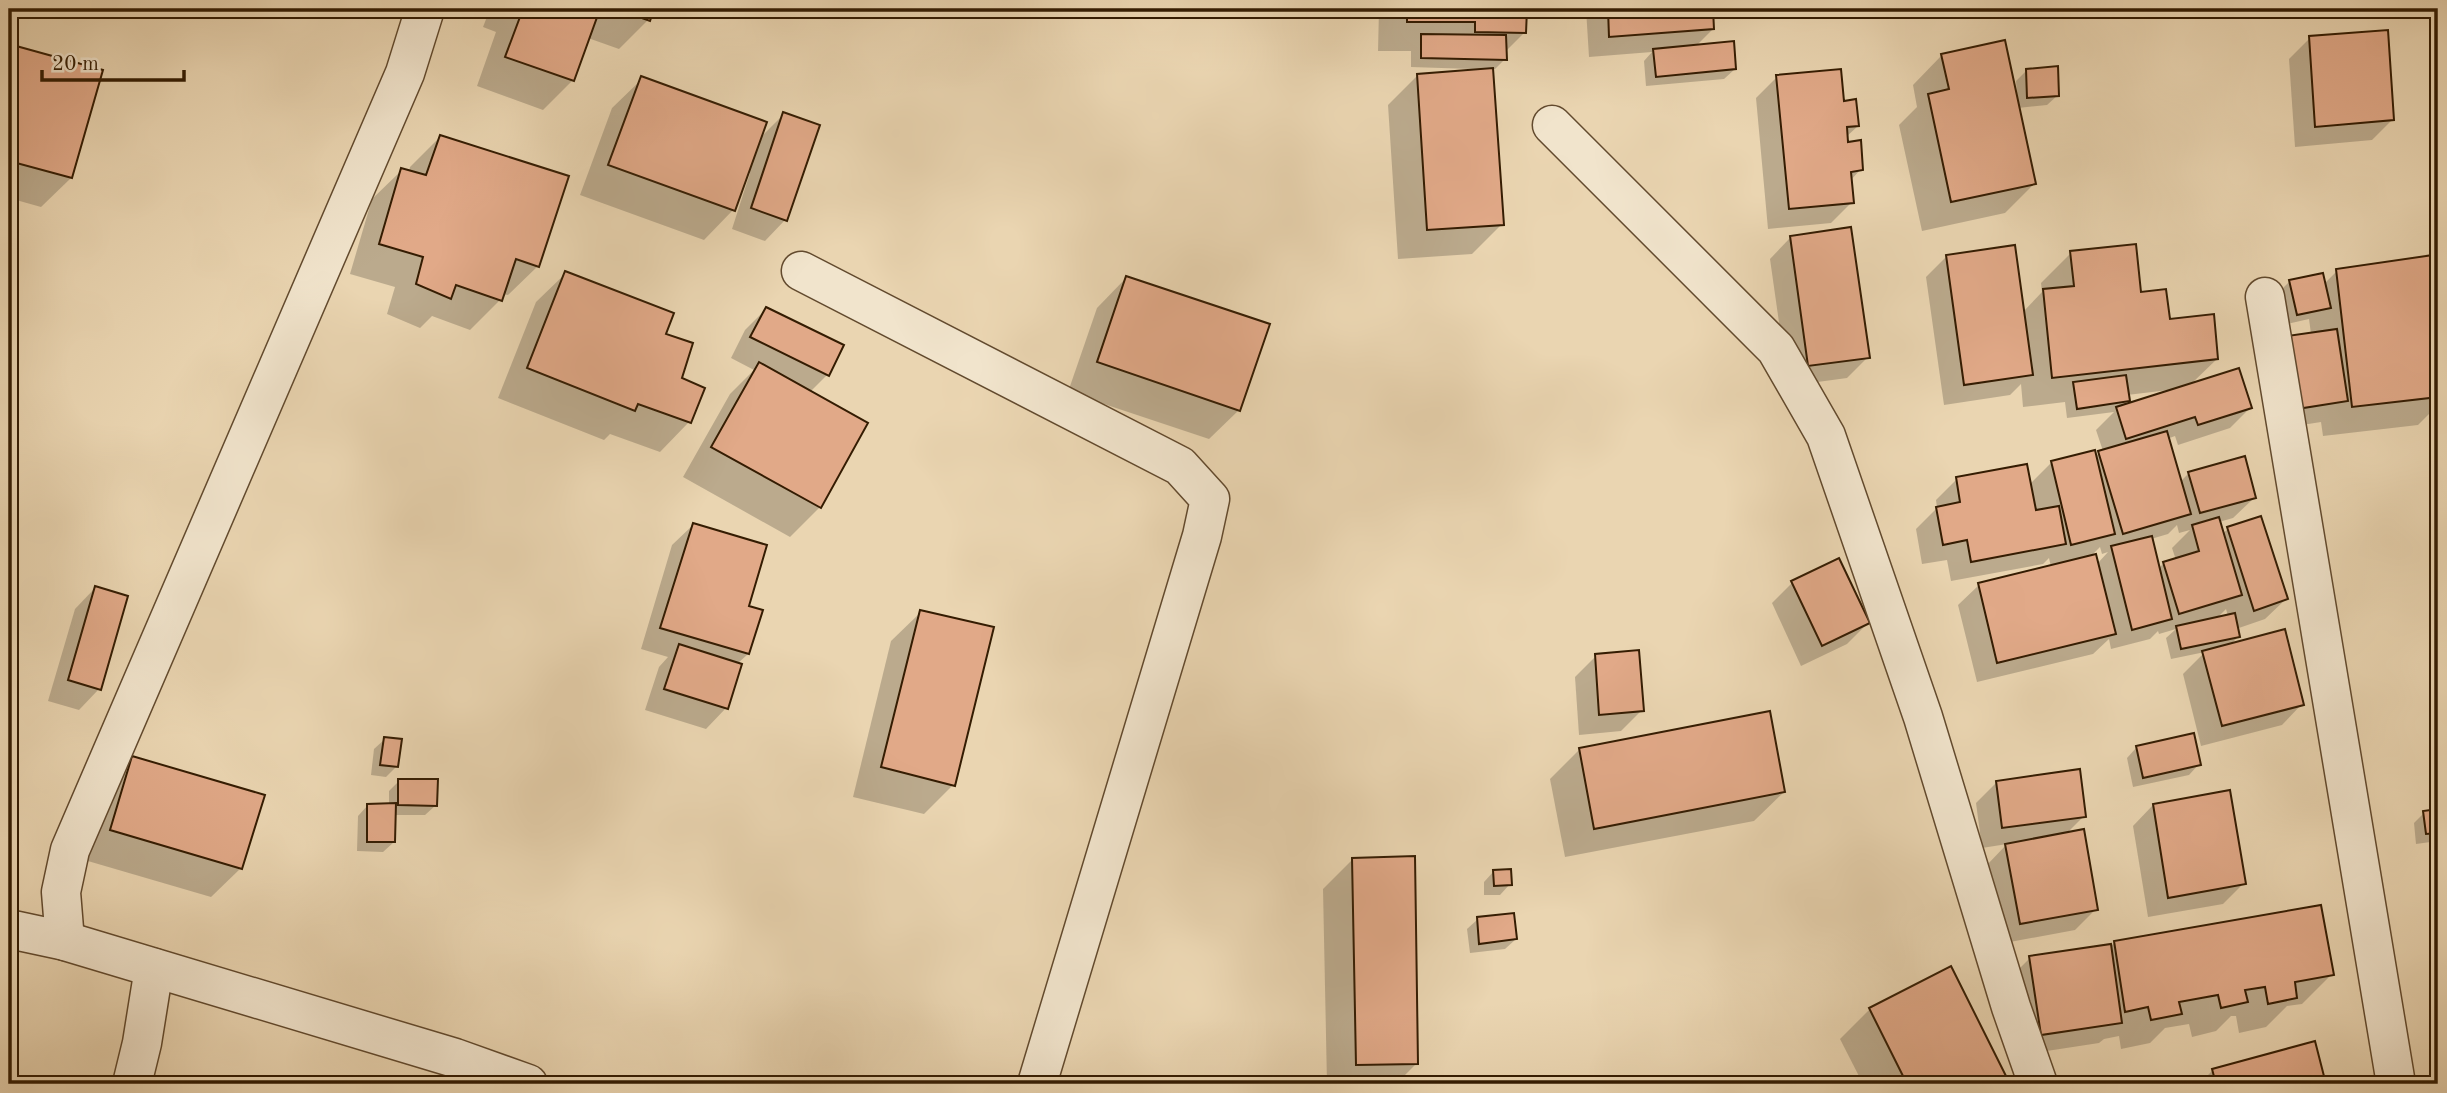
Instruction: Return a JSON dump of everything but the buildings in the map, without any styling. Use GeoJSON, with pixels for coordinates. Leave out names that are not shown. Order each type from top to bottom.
{"type":"FeatureCollection","features":[{"type":"Feature","properties":{"kind":"street"},"geometry":{"type":"LineString","coordinates":[[65,941],[61,892],[70,850],[405,73],[425,9]]}},
{"type":"Feature","properties":{"kind":"street"},"geometry":{"type":"LineString","coordinates":[[1552,125],[1776,349],[1826,436],[1923,717],[2011,1007],[2038,1084]]}},
{"type":"Feature","properties":{"kind":"street"},"geometry":{"type":"LineString","coordinates":[[801,271],[1180,466],[1210,499],[1202,536],[1037,1084]]}},
{"type":"Feature","properties":{"kind":"street"},"geometry":{"type":"LineString","coordinates":[[2265,297],[2396,1084]]}},
{"type":"Feature","properties":{"kind":"street"},"geometry":{"type":"LineString","coordinates":[[9,929],[65,941],[455,1058],[528,1084]]}},
{"type":"Feature","properties":{"kind":"street"},"geometry":{"type":"LineString","coordinates":[[132,1084],[142,1043],[154,968]]}}]}
